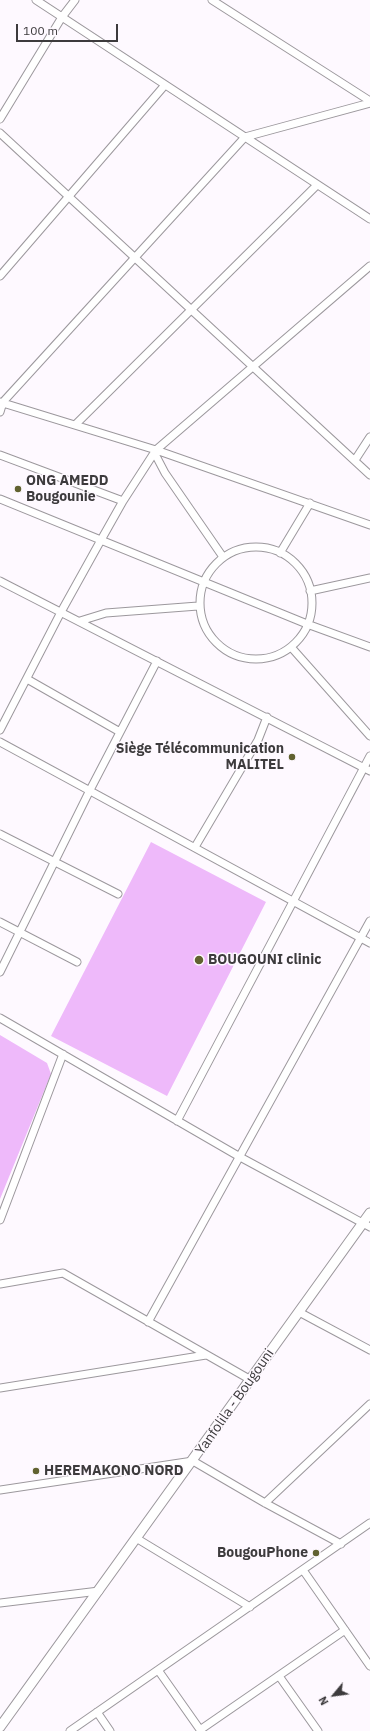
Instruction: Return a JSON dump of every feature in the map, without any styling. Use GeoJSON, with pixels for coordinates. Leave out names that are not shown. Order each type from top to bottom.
{"type":"FeatureCollection","features":[{"type":"Feature","properties":{"kind":"main road","name":"Yanfolila - Bougouni"},"geometry":{"type":"LineString","coordinates":[[0,1727],[100,1591],[136,1538],[299,1312],[366,1225],[370,1213]]}},
{"type":"Feature","properties":{"kind":"street"},"geometry":{"type":"LineString","coordinates":[[36,0],[370,219]]}},
{"type":"Feature","properties":{"kind":"street"},"geometry":{"type":"LineString","coordinates":[[0,119],[62,17],[75,0]]}},
{"type":"Feature","properties":{"kind":"street"},"geometry":{"type":"LineString","coordinates":[[212,0],[370,102]]}},
{"type":"Feature","properties":{"kind":"street"},"geometry":{"type":"LineString","coordinates":[[0,276],[166,85]]}},
{"type":"Feature","properties":{"kind":"street"},"geometry":{"type":"LineString","coordinates":[[0,412],[1,400],[135,258],[245,138],[370,102]]}},
{"type":"Feature","properties":{"kind":"street"},"geometry":{"type":"LineString","coordinates":[[0,133],[370,475]]}},
{"type":"Feature","properties":{"kind":"street"},"geometry":{"type":"LineString","coordinates":[[76,424],[317,185]]}},
{"type":"Feature","properties":{"kind":"street"},"geometry":{"type":"LineString","coordinates":[[0,730],[61,612],[101,540],[123,501],[155,451],[370,266]]}},
{"type":"Feature","properties":{"kind":"street"},"geometry":{"type":"LineString","coordinates":[[1,400],[310,503],[370,525]]}},
{"type":"Feature","properties":{"kind":"street"},"geometry":{"type":"LineString","coordinates":[[355,460],[370,438]]}},
{"type":"Feature","properties":{"kind":"street"},"geometry":{"type":"LineString","coordinates":[[155,451],[165,473],[223,557]]}},
{"type":"Feature","properties":{"kind":"street"},"geometry":{"type":"LineString","coordinates":[[0,454],[123,501]]}},
{"type":"Feature","properties":{"kind":"street"},"geometry":{"type":"LineString","coordinates":[[0,499],[205,581],[307,624],[370,646]]}},
{"type":"Feature","properties":{"kind":"street"},"geometry":{"type":"LineString","coordinates":[[280,553],[310,503]]}},
{"type":"Feature","properties":{"kind":"street"},"geometry":{"type":"LineString","coordinates":[[245,548],[267,548],[280,553],[294,562],[305,577],[310,591],[312,610],[303,634],[291,647],[276,656],[258,660],[233,655],[211,638],[202,620],[198,606],[202,587],[213,566],[223,557],[245,548]]}},
{"type":"Feature","properties":{"kind":"street"},"geometry":{"type":"LineString","coordinates":[[310,591],[370,578]]}},
{"type":"Feature","properties":{"kind":"street"},"geometry":{"type":"LineString","coordinates":[[0,581],[368,768]]}},
{"type":"Feature","properties":{"kind":"street"},"geometry":{"type":"LineString","coordinates":[[80,621],[106,613],[198,606]]}},
{"type":"Feature","properties":{"kind":"street"},"geometry":{"type":"LineString","coordinates":[[291,647],[370,736]]}},
{"type":"Feature","properties":{"kind":"street"},"geometry":{"type":"LineString","coordinates":[[0,972],[90,790],[158,661]]}},
{"type":"Feature","properties":{"kind":"street"},"geometry":{"type":"LineString","coordinates":[[27,679],[120,732]]}},
{"type":"Feature","properties":{"kind":"street"},"geometry":{"type":"LineString","coordinates":[[194,847],[258,740],[267,717]]}},
{"type":"Feature","properties":{"kind":"street"},"geometry":{"type":"LineString","coordinates":[[0,742],[370,943]]}},
{"type":"Feature","properties":{"kind":"street"},"geometry":{"type":"LineString","coordinates":[[177,1121],[294,901],[368,768],[370,756]]}},
{"type":"Feature","properties":{"kind":"street"},"geometry":{"type":"LineString","coordinates":[[0,834],[118,894]]}},
{"type":"Feature","properties":{"kind":"street"},"geometry":{"type":"LineString","coordinates":[[148,1322],[370,921]]}},
{"type":"Feature","properties":{"kind":"street"},"geometry":{"type":"LineString","coordinates":[[0,922],[77,962]]}},
{"type":"Feature","properties":{"kind":"street"},"geometry":{"type":"LineString","coordinates":[[0,1018],[240,1157],[366,1225]]}},
{"type":"Feature","properties":{"kind":"street"},"geometry":{"type":"LineString","coordinates":[[0,1220],[63,1054]]}},
{"type":"Feature","properties":{"kind":"street"},"geometry":{"type":"LineString","coordinates":[[0,1284],[64,1273],[251,1380]]}},
{"type":"Feature","properties":{"kind":"street"},"geometry":{"type":"LineString","coordinates":[[299,1312],[370,1350]]}},
{"type":"Feature","properties":{"kind":"street"},"geometry":{"type":"LineString","coordinates":[[0,1388],[206,1355]]}},
{"type":"Feature","properties":{"kind":"street"},"geometry":{"type":"LineString","coordinates":[[265,1503],[370,1404]]}},
{"type":"Feature","properties":{"kind":"street"},"geometry":{"type":"LineString","coordinates":[[0,1490],[193,1461],[265,1503],[341,1544]]}},
{"type":"Feature","properties":{"kind":"street"},"geometry":{"type":"LineString","coordinates":[[70,1731],[369,1525]]}},
{"type":"Feature","properties":{"kind":"street"},"geometry":{"type":"LineString","coordinates":[[136,1538],[250,1606]]}},
{"type":"Feature","properties":{"kind":"street"},"geometry":{"type":"LineString","coordinates":[[303,1570],[370,1666]]}},
{"type":"Feature","properties":{"kind":"street"},"geometry":{"type":"LineString","coordinates":[[0,1603],[100,1591]]}},
{"type":"Feature","properties":{"kind":"street"},"geometry":{"type":"LineString","coordinates":[[158,1670],[201,1731],[345,1630]]}},
{"type":"Feature","properties":{"kind":"street"},"geometry":{"type":"LineString","coordinates":[[279,1676],[318,1731]]}},
{"type":"Feature","properties":{"kind":"street"},"geometry":{"type":"LineString","coordinates":[[97,1712],[110,1731]]}},
{"type":"Feature","properties":{"kind":"shaded area"},"geometry":{"type":"Polygon","coordinates":[[[151,842],[266,902],[167,1096],[51,1036],[151,842]]]}},
{"type":"Feature","properties":{"kind":"shaded area"},"geometry":{"type":"Polygon","coordinates":[[[0,1035],[47,1063],[51,1074],[0,1199],[0,1035]]]}},
{"type":"Feature","properties":{"kind":"place","name":"ONG AMEDD Bougounie"},"geometry":{"type":"Point","coordinates":[18,489]}},
{"type":"Feature","properties":{"kind":"place","name":"Siège Télécommunication MALITEL"},"geometry":{"type":"Point","coordinates":[292,757]}},
{"type":"Feature","properties":{"kind":"place","name":"BOUGOUNI clinic"},"geometry":{"type":"Point","coordinates":[199,960]}},
{"type":"Feature","properties":{"kind":"place","name":"HEREMAKONO NORD"},"geometry":{"type":"Point","coordinates":[36,1471]}},
{"type":"Feature","properties":{"kind":"place","name":"BougouPhone"},"geometry":{"type":"Point","coordinates":[316,1553]}}]}
